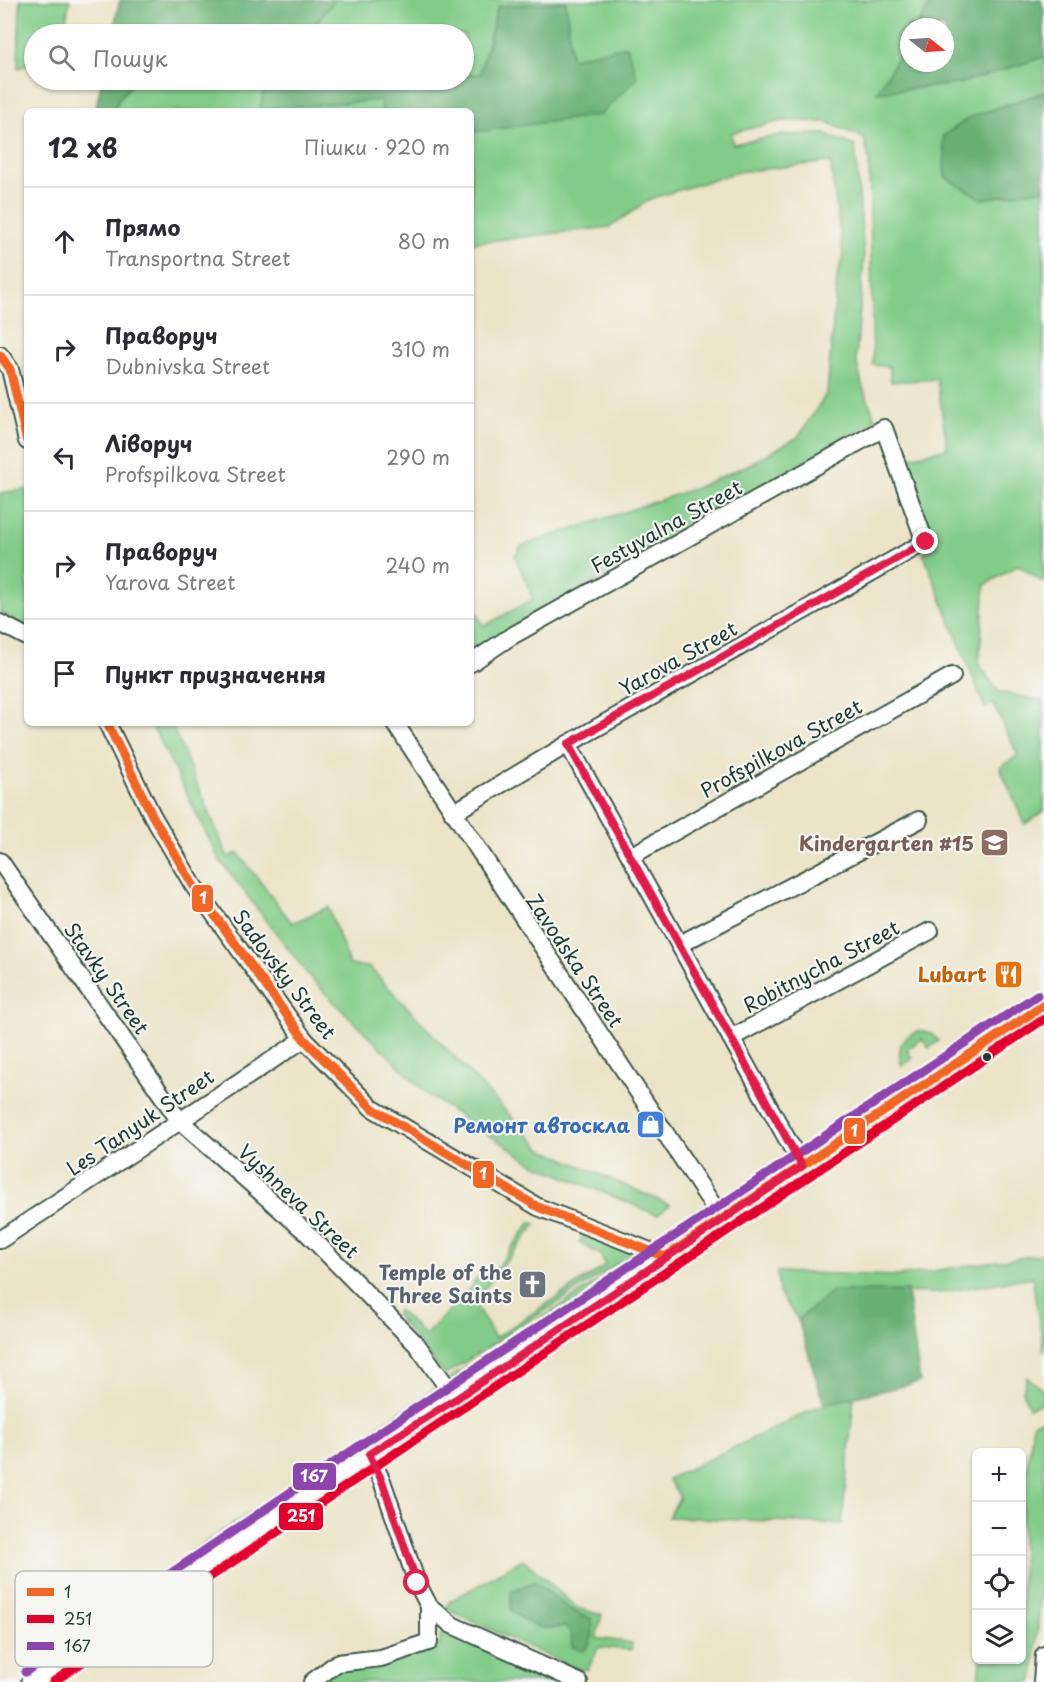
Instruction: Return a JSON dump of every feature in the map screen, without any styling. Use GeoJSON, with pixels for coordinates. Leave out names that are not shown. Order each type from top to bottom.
{"type":"FeatureCollection","features":[{"type":"Feature","properties":{"kind":"main road"},"geometry":{"type":"LineString","coordinates":[[196,1571],[1044,1005]]}},
{"type":"Feature","properties":{"kind":"main road"},"geometry":{"type":"LineString","coordinates":[[32,1682],[54,1667]]}},
{"type":"Feature","properties":{"kind":"street"},"geometry":{"type":"LineString","coordinates":[[0,355],[10,369],[24,428]]}},
{"type":"Feature","properties":{"kind":"street","name":"Yarova Street"},"geometry":{"type":"LineString","coordinates":[[453,813],[568,744],[926,542],[884,428]]}},
{"type":"Feature","properties":{"kind":"street","name":"Festyvalna Street"},"geometry":{"type":"LineString","coordinates":[[474,661],[510,638],[884,428]]}},
{"type":"Feature","properties":{"kind":"street"},"geometry":{"type":"LineString","coordinates":[[0,623],[24,635]]}},
{"type":"Feature","properties":{"kind":"street","name":"Profspilkova Street"},"geometry":{"type":"LineString","coordinates":[[631,856],[952,676]]}},
{"type":"Feature","properties":{"kind":"street","name":"Sadovsky Street"},"geometry":{"type":"LineString","coordinates":[[108,726],[152,815],[193,885],[304,1039],[372,1108],[464,1165],[538,1207],[665,1257]]}},
{"type":"Feature","properties":{"kind":"street","name":"Zavodska Street"},"geometry":{"type":"LineString","coordinates":[[397,726],[722,1219]]}},
{"type":"Feature","properties":{"kind":"street"},"geometry":{"type":"LineString","coordinates":[[568,744],[802,1166]]}},
{"type":"Feature","properties":{"kind":"street"},"geometry":{"type":"LineString","coordinates":[[680,944],[919,820]]}},
{"type":"Feature","properties":{"kind":"street","name":"Stavky Street"},"geometry":{"type":"LineString","coordinates":[[0,861],[179,1120]]}},
{"type":"Feature","properties":{"kind":"street","name":"Robitnycha Street"},"geometry":{"type":"LineString","coordinates":[[731,1038],[930,931]]}},
{"type":"Feature","properties":{"kind":"street","name":"Les Tanyuk Street"},"geometry":{"type":"LineString","coordinates":[[0,1240],[304,1039]]}},
{"type":"Feature","properties":{"kind":"street","name":"Vyshneva Street"},"geometry":{"type":"LineString","coordinates":[[179,1120],[307,1233],[417,1345],[456,1399]]}},
{"type":"Feature","properties":{"kind":"street"},"geometry":{"type":"LineString","coordinates":[[369,1454],[382,1481],[417,1583],[429,1606],[452,1625],[579,1682]]}},
{"type":"Feature","properties":{"kind":"street"},"geometry":{"type":"LineString","coordinates":[[312,1682],[337,1663],[381,1658],[429,1642],[429,1606]]}},
{"type":"Feature","properties":{"kind":"street"},"geometry":{"type":"LineString","coordinates":[[1042,1682],[1044,1655]]}},
{"type":"Feature","properties":{"kind":"green space"},"geometry":{"type":"Polygon","coordinates":[[[20,0],[70,0],[65,24],[24,24],[24,66],[18,68],[20,0]]]}},
{"type":"Feature","properties":{"kind":"green space"},"geometry":{"type":"Polygon","coordinates":[[[120,0],[335,0],[315,24],[114,24],[120,0]]]}},
{"type":"Feature","properties":{"kind":"green space"},"geometry":{"type":"Polygon","coordinates":[[[335,0],[933,0],[922,18],[900,18],[900,54],[877,92],[958,84],[1044,57],[1044,92],[970,117],[982,199],[1044,189],[1044,583],[1018,565],[985,585],[979,665],[999,692],[1044,701],[1044,811],[1025,824],[1000,768],[1018,755],[993,704],[985,708],[923,553],[936,546],[903,459],[947,448],[937,379],[891,382],[889,367],[873,365],[869,160],[864,138],[826,122],[782,121],[731,133],[733,144],[781,135],[825,134],[855,146],[864,256],[856,359],[862,385],[876,421],[505,632],[474,653],[474,609],[484,626],[533,599],[515,556],[521,546],[693,489],[746,466],[798,437],[827,393],[837,277],[843,255],[830,162],[738,172],[650,199],[610,227],[474,243],[474,127],[475,132],[571,58],[566,2],[498,6],[480,74],[474,74],[474,24],[315,24],[335,0]]]}},
{"type":"Feature","properties":{"kind":"green space"},"geometry":{"type":"Polygon","coordinates":[[[933,0],[1041,0],[1044,11],[1044,57],[958,84],[877,92],[900,54],[900,72],[954,72],[954,18],[922,18],[933,0]]]}},
{"type":"Feature","properties":{"kind":"green space"},"geometry":{"type":"Polygon","coordinates":[[[566,2],[571,58],[627,46],[637,78],[600,115],[475,132],[474,108],[382,108],[381,100],[261,108],[263,90],[474,90],[474,74],[480,74],[498,6],[566,2]]]}},
{"type":"Feature","properties":{"kind":"green space"},"geometry":{"type":"Polygon","coordinates":[[[100,90],[127,90],[119,98],[115,108],[96,108],[100,90]]]}},
{"type":"Feature","properties":{"kind":"green space"},"geometry":{"type":"Polygon","coordinates":[[[127,90],[263,90],[261,108],[115,108],[119,98],[127,90]]]}},
{"type":"Feature","properties":{"kind":"green space"},"geometry":{"type":"Polygon","coordinates":[[[1044,92],[1044,189],[982,199],[945,177],[943,136],[970,117],[1044,92]]]}},
{"type":"Feature","properties":{"kind":"green space"},"geometry":{"type":"Polygon","coordinates":[[[381,100],[382,108],[274,108],[381,100]]]}},
{"type":"Feature","properties":{"kind":"green space"},"geometry":{"type":"Polygon","coordinates":[[[24,489],[24,624],[20,625],[0,612],[0,493],[24,489]]]}},
{"type":"Feature","properties":{"kind":"green space"},"geometry":{"type":"Polygon","coordinates":[[[152,726],[172,726],[228,857],[238,853],[292,923],[328,907],[350,965],[369,967],[542,1149],[670,1205],[657,1215],[534,1164],[429,1096],[313,981],[219,859],[152,726]]]}},
{"type":"Feature","properties":{"kind":"green space"},"geometry":{"type":"Polygon","coordinates":[[[919,1031],[931,1033],[939,1041],[929,1048],[922,1039],[907,1049],[912,1059],[902,1066],[900,1049],[902,1044],[908,1036],[919,1031]]]}},
{"type":"Feature","properties":{"kind":"green space"},"geometry":{"type":"Polygon","coordinates":[[[531,1222],[536,1224],[474,1302],[495,1338],[605,1266],[601,1255],[579,1243],[583,1235],[638,1251],[445,1375],[395,1314],[398,1310],[425,1335],[465,1295],[481,1272],[489,1278],[531,1222]]]}},
{"type":"Feature","properties":{"kind":"green space"},"geometry":{"type":"Polygon","coordinates":[[[642,1253],[641,1260],[458,1383],[448,1379],[642,1253]]]}},
{"type":"Feature","properties":{"kind":"green space"},"geometry":{"type":"Polygon","coordinates":[[[1044,1254],[1044,1352],[1032,1277],[938,1293],[832,1291],[798,1320],[779,1293],[777,1272],[899,1276],[1044,1254]]]}},
{"type":"Feature","properties":{"kind":"green space"},"geometry":{"type":"Polygon","coordinates":[[[832,1291],[907,1291],[920,1382],[824,1404],[798,1320],[832,1291]]]}},
{"type":"Feature","properties":{"kind":"green space"},"geometry":{"type":"Polygon","coordinates":[[[1027,1377],[1044,1391],[1044,1402],[1029,1408],[1023,1391],[1027,1377]]]}},
{"type":"Feature","properties":{"kind":"green space"},"geometry":{"type":"Polygon","coordinates":[[[440,1385],[441,1394],[377,1436],[370,1438],[365,1435],[440,1385]]]}},
{"type":"Feature","properties":{"kind":"green space"},"geometry":{"type":"Polygon","coordinates":[[[854,1397],[842,1524],[668,1517],[680,1497],[668,1479],[824,1404],[854,1397]]]}},
{"type":"Feature","properties":{"kind":"green space"},"geometry":{"type":"Polygon","coordinates":[[[1044,1419],[1044,1559],[1033,1682],[979,1682],[981,1664],[1026,1664],[1026,1470],[1033,1423],[1044,1419]]]}},
{"type":"Feature","properties":{"kind":"green space"},"geometry":{"type":"Polygon","coordinates":[[[355,1443],[357,1450],[300,1489],[295,1482],[355,1443]]]}},
{"type":"Feature","properties":{"kind":"green space"},"geometry":{"type":"Polygon","coordinates":[[[286,1489],[290,1495],[199,1556],[189,1553],[286,1489]]]}},
{"type":"Feature","properties":{"kind":"green space"},"geometry":{"type":"Polygon","coordinates":[[[523,1559],[577,1608],[602,1615],[596,1638],[632,1643],[631,1650],[599,1647],[588,1669],[578,1670],[446,1609],[449,1602],[523,1559]]]}},
{"type":"Feature","properties":{"kind":"green space"},"geometry":{"type":"Polygon","coordinates":[[[535,1581],[569,1608],[591,1618],[592,1636],[584,1651],[572,1647],[571,1632],[564,1626],[542,1628],[511,1611],[511,1592],[535,1581]]]}},
{"type":"Feature","properties":{"kind":"green space"},"geometry":{"type":"Polygon","coordinates":[[[442,1627],[553,1682],[319,1682],[338,1668],[423,1652],[439,1646],[442,1627]]]}},
{"type":"Feature","properties":{"kind":"transit line","name":"1"},"geometry":{"type":"LineString","coordinates":[[0,355],[10,369],[24,428]]}},
{"type":"Feature","properties":{"kind":"transit line","name":"1"},"geometry":{"type":"LineString","coordinates":[[108,726],[152,815],[193,885],[304,1039],[372,1108],[538,1207],[665,1257]]}},
{"type":"Feature","properties":{"kind":"transit line","name":"167"},"geometry":{"type":"LineString","coordinates":[[174,1571],[1037,995]]}},
{"type":"Feature","properties":{"kind":"transit line","name":"1"},"geometry":{"type":"LineString","coordinates":[[665,1257],[1044,1005]]}},
{"type":"Feature","properties":{"kind":"transit line","name":"251"},"geometry":{"type":"LineString","coordinates":[[213,1575],[1044,1019]]}},
{"type":"Feature","properties":{"kind":"transit line","name":"167"},"geometry":{"type":"LineString","coordinates":[[25,1672],[32,1667]]}},
{"type":"Feature","properties":{"kind":"transit line","name":"251"},"geometry":{"type":"LineString","coordinates":[[53,1682],[75,1667]]}},
{"type":"Feature","properties":{"kind":"place","name":"Kindergarten #15"},"geometry":{"type":"Point","coordinates":[995,843]}},
{"type":"Feature","properties":{"kind":"place","name":"Lubart"},"geometry":{"type":"Point","coordinates":[1008,974]}},
{"type":"Feature","properties":{"kind":"place","name":"Ремонт автоскла"},"geometry":{"type":"Point","coordinates":[651,1125]}},
{"type":"Feature","properties":{"kind":"place","name":"Temple of the Three Saints"},"geometry":{"type":"Point","coordinates":[533,1284]}},
{"type":"Feature","properties":{"kind":"route"},"geometry":{"type":"LineString","coordinates":[[417,1583],[382,1481],[369,1454],[456,1399],[802,1166],[568,744],[926,542]]}}]}
